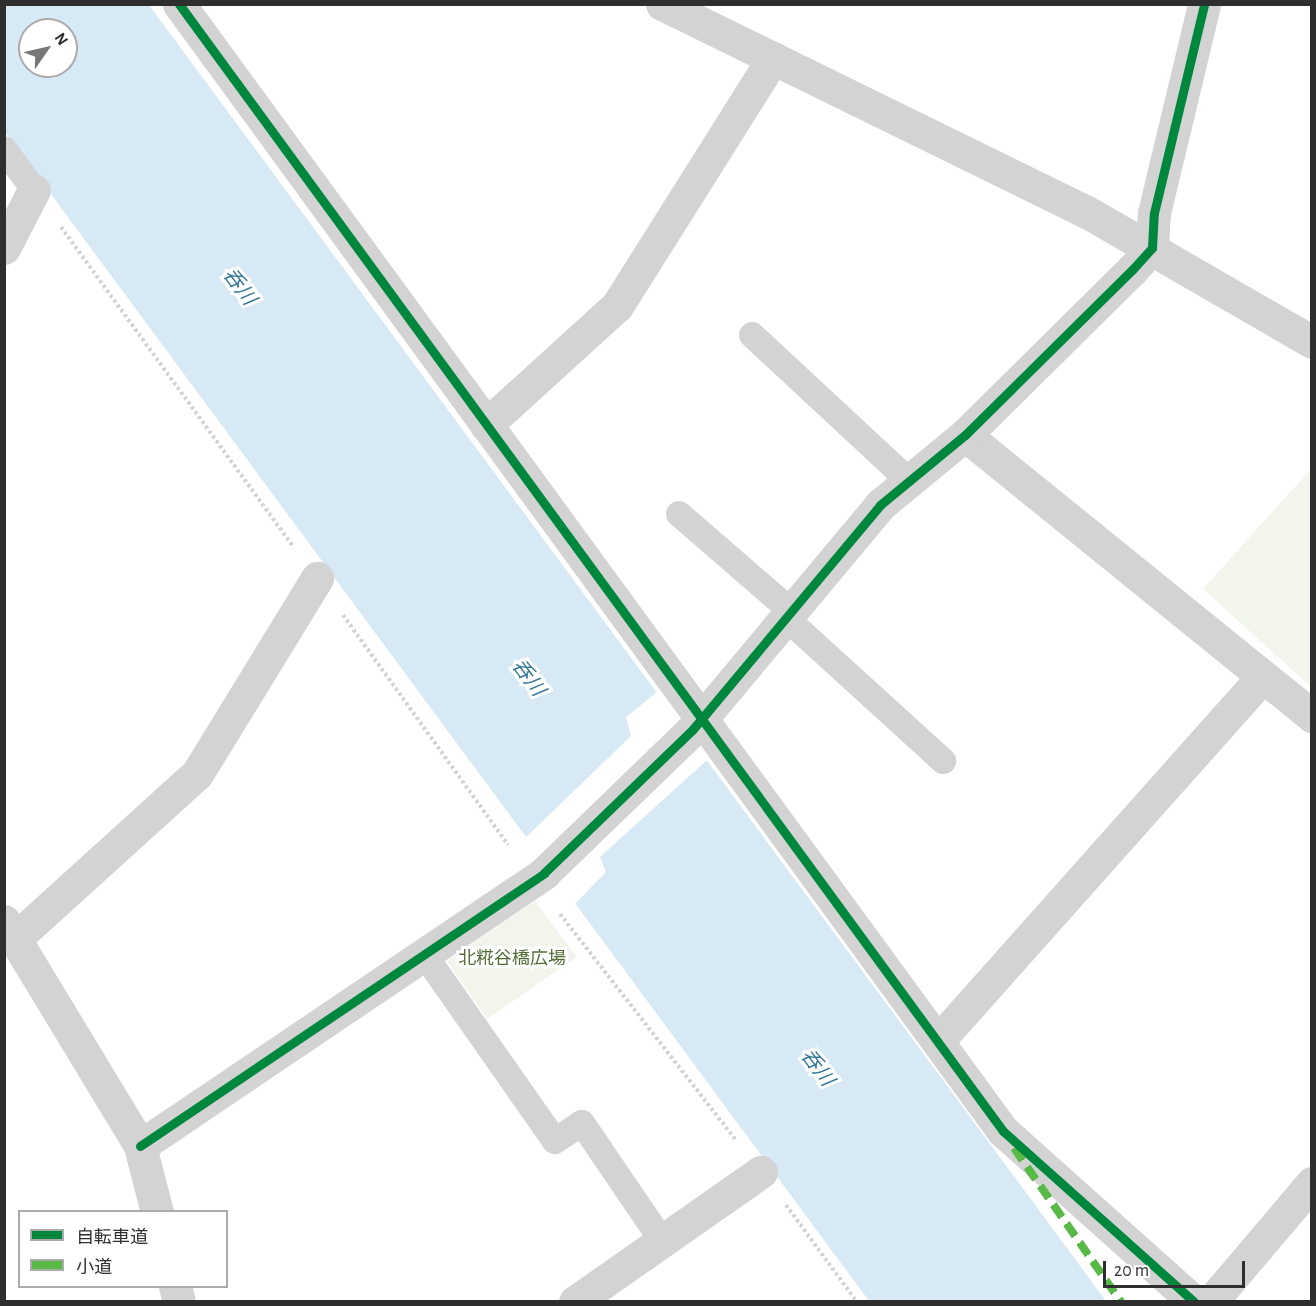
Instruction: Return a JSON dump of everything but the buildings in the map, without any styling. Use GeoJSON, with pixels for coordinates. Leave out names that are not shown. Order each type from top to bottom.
{"type":"FeatureCollection","features":[{"type":"Feature","properties":{"kind":"street"},"geometry":{"type":"LineString","coordinates":[[178,4],[486,425],[698,723],[938,1041],[1003,1131],[1194,1302]]}},
{"type":"Feature","properties":{"kind":"street"},"geometry":{"type":"LineString","coordinates":[[662,4],[1152,248],[1311,342]]}},
{"type":"Feature","properties":{"kind":"street"},"geometry":{"type":"LineString","coordinates":[[140,1146],[539,877],[698,723],[788,614],[907,479],[965,435],[1152,248],[1154,213],[1204,4]]}},
{"type":"Feature","properties":{"kind":"street"},"geometry":{"type":"LineString","coordinates":[[486,425],[617,306],[773,58]]}},
{"type":"Feature","properties":{"kind":"street"},"geometry":{"type":"LineString","coordinates":[[4,248],[34,190]]}},
{"type":"Feature","properties":{"kind":"street"},"geometry":{"type":"LineString","coordinates":[[965,435],[1311,716]]}},
{"type":"Feature","properties":{"kind":"street"},"geometry":{"type":"LineString","coordinates":[[156,1210],[140,1146],[11,929],[197,774],[317,578]]}},
{"type":"Feature","properties":{"kind":"street"},"geometry":{"type":"LineString","coordinates":[[938,1041],[1262,677]]}},
{"type":"Feature","properties":{"kind":"street"},"geometry":{"type":"LineString","coordinates":[[575,1302],[761,1172]]}},
{"type":"Feature","properties":{"kind":"street"},"geometry":{"type":"LineString","coordinates":[[1211,1302],[1311,1183]]}},
{"type":"Feature","properties":{"kind":"lane"},"geometry":{"type":"LineString","coordinates":[[4,149],[34,190]]}},
{"type":"Feature","properties":{"kind":"lane"},"geometry":{"type":"LineString","coordinates":[[752,335],[907,479]]}},
{"type":"Feature","properties":{"kind":"lane"},"geometry":{"type":"LineString","coordinates":[[679,514],[943,761]]}},
{"type":"Feature","properties":{"kind":"lane"},"geometry":{"type":"LineString","coordinates":[[424,954],[555,1141],[582,1123],[663,1242]]}},
{"type":"Feature","properties":{"kind":"path"},"geometry":{"type":"LineString","coordinates":[[34,190],[317,578],[856,1302]]}},
{"type":"Feature","properties":{"kind":"green space"},"geometry":{"type":"Polygon","coordinates":[[[1311,469],[1312,681],[1309,685],[1203,589],[1311,469]]]}},
{"type":"Feature","properties":{"kind":"green space","name":"北糀谷橋広場"},"geometry":{"type":"Polygon","coordinates":[[[535,901],[577,957],[487,1019],[447,961],[535,901]]]}},
{"type":"Feature","properties":{"kind":"water","name":"呑川"},"geometry":{"type":"Polygon","coordinates":[[[4,5],[149,5],[1106,1301],[869,1301],[5,132],[4,5]]]}},
{"type":"Feature","properties":{"kind":"pier"},"geometry":{"type":"Polygon","coordinates":[[[657,692],[707,760],[600,857],[606,872],[572,907],[523,840],[631,736],[626,717],[657,692]]]}},
{"type":"Feature","properties":{"kind":"marked path"},"geometry":{"type":"LineString","coordinates":[[1014,1148],[1121,1302]]}},
{"type":"Feature","properties":{"kind":"cycle path"},"geometry":{"type":"LineString","coordinates":[[179,4],[1003,1131],[1194,1302]]}},
{"type":"Feature","properties":{"kind":"cycle path"},"geometry":{"type":"LineString","coordinates":[[140,1146],[544,873],[693,729],[880,505],[965,435],[1132,270],[1152,248],[1154,213],[1204,4]]}}]}
